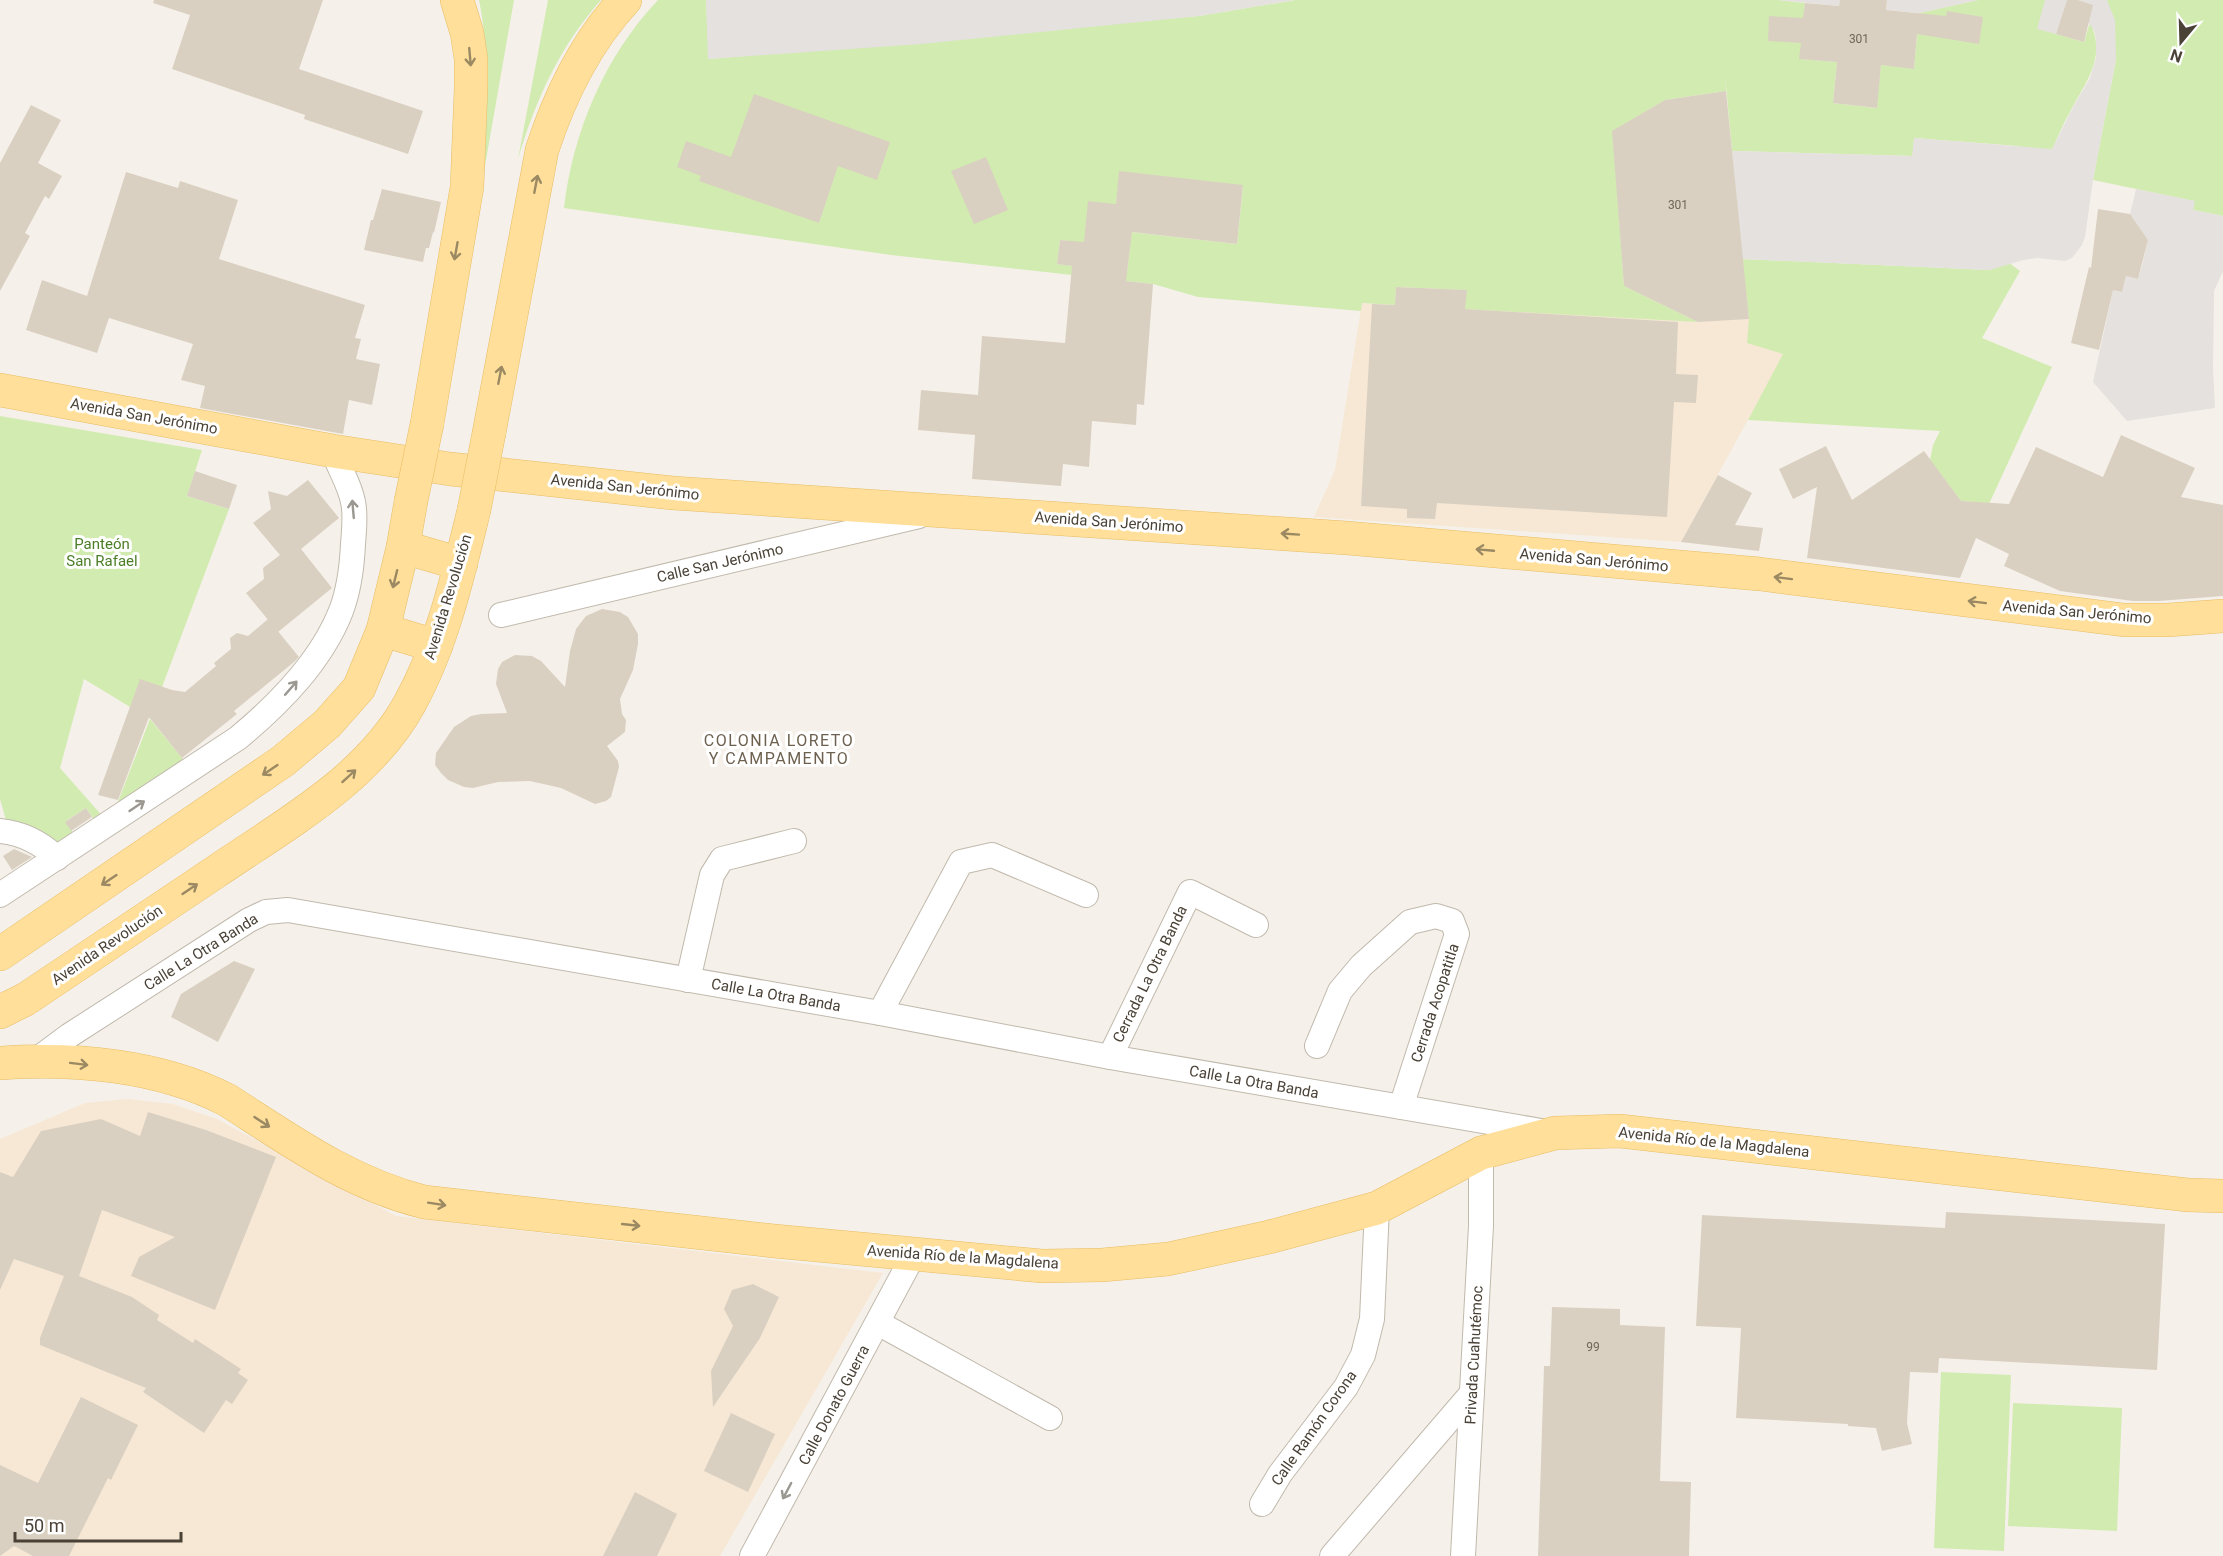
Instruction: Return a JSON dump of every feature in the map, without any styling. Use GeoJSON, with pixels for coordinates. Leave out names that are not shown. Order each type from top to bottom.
{"type":"FeatureCollection","features":[{"type":"Feature","properties":{"kind":"main road"},"geometry":{"type":"LineString","coordinates":[[0,954],[283,761],[327,724],[358,688],[382,630],[403,547],[427,424],[467,187],[471,59],[467,33],[457,0]]}},
{"type":"Feature","properties":{"kind":"main road","name":"Avenida Revolución"},"geometry":{"type":"LineString","coordinates":[[0,1012],[26,999],[322,800],[374,753],[410,704],[436,646],[461,564],[474,510],[542,150],[553,118],[576,68],[601,29],[625,0]]}},
{"type":"Feature","properties":{"kind":"main road","name":"Avenida San Jerónimo"},"geometry":{"type":"LineString","coordinates":[[0,390],[333,451],[450,469],[673,493],[1347,537],[1760,574],[2113,619],[2168,620],[2223,616]]}},
{"type":"Feature","properties":{"kind":"main road"},"geometry":{"type":"LineString","coordinates":[[403,547],[461,564]]}},
{"type":"Feature","properties":{"kind":"main road"},"geometry":{"type":"LineString","coordinates":[[382,630],[436,646]]}},
{"type":"Feature","properties":{"kind":"main road","name":"Avenida Río de la Magdalena"},"geometry":{"type":"LineString","coordinates":[[0,1063],[36,1061],[134,1070],[184,1082],[208,1090],[227,1100],[341,1171],[382,1190],[424,1202],[774,1241],[1042,1266],[1102,1265],[1168,1258],[1269,1237],[1377,1208],[1480,1153],[1555,1133],[1620,1131],[2176,1194],[2223,1196]]}},
{"type":"Feature","properties":{"kind":"street"},"geometry":{"type":"LineString","coordinates":[[0,895],[238,738],[281,699],[315,657],[340,612],[348,585],[352,556],[353,502],[333,451]]}},
{"type":"Feature","properties":{"kind":"street","name":"Calle San Jerónimo"},"geometry":{"type":"LineString","coordinates":[[501,615],[939,512]]}},
{"type":"Feature","properties":{"kind":"street"},"geometry":{"type":"LineString","coordinates":[[0,831],[35,842],[57,858]]}},
{"type":"Feature","properties":{"kind":"street"},"geometry":{"type":"LineString","coordinates":[[688,980],[712,875],[722,859],[794,841]]}},
{"type":"Feature","properties":{"kind":"street"},"geometry":{"type":"LineString","coordinates":[[880,1013],[961,862],[992,855],[1086,895]]}},
{"type":"Feature","properties":{"kind":"street","name":"Cerrada La Otra Banda"},"geometry":{"type":"LineString","coordinates":[[1110,1057],[1190,892],[1256,925]]}},
{"type":"Feature","properties":{"kind":"street","name":"Calle La Otra Banda"},"geometry":{"type":"LineString","coordinates":[[36,1061],[70,1035],[249,920],[266,912],[288,910],[880,1013],[1110,1057],[1555,1133]]}},
{"type":"Feature","properties":{"kind":"street","name":"Cerrada Acopatitla"},"geometry":{"type":"LineString","coordinates":[[1317,1046],[1340,991],[1361,966],[1410,922],[1436,916],[1452,921],[1457,934],[1401,1107]]}},
{"type":"Feature","properties":{"kind":"street","name":"Privada Cuahutémoc"},"geometry":{"type":"LineString","coordinates":[[1463,1556],[1481,1226],[1480,1153]]}},
{"type":"Feature","properties":{"kind":"street","name":"Calle Ramón Corona"},"geometry":{"type":"LineString","coordinates":[[1262,1504],[1280,1474],[1346,1387],[1363,1355],[1372,1319],[1377,1208]]}},
{"type":"Feature","properties":{"kind":"street","name":"Calle Donato Guerra"},"geometry":{"type":"LineString","coordinates":[[752,1556],[914,1254]]}},
{"type":"Feature","properties":{"kind":"street"},"geometry":{"type":"LineString","coordinates":[[878,1323],[1050,1418]]}},
{"type":"Feature","properties":{"kind":"street"},"geometry":{"type":"LineString","coordinates":[[1332,1556],[1472,1393]]}},
{"type":"Feature","properties":{"kind":"shaded area"},"geometry":{"type":"Polygon","coordinates":[[[706,0],[1295,0],[1199,16],[921,44],[708,59],[706,0]]]}},
{"type":"Feature","properties":{"kind":"shaded area"},"geometry":{"type":"Polygon","coordinates":[[[1778,0],[1840,0],[1839,6],[1778,0]]]}},
{"type":"Feature","properties":{"kind":"shaded area"},"geometry":{"type":"Polygon","coordinates":[[[1887,0],[1978,0],[1919,13],[1886,10],[1887,0]]]}},
{"type":"Feature","properties":{"kind":"shaded area"},"geometry":{"type":"Polygon","coordinates":[[[2045,0],[2067,0],[2056,34],[2037,29],[2045,0]]]}},
{"type":"Feature","properties":{"kind":"shaded area"},"geometry":{"type":"Polygon","coordinates":[[[2078,0],[2107,0],[2115,20],[2116,59],[2093,180],[2085,237],[2072,258],[2065,261],[2037,258],[2023,260],[1990,270],[1742,259],[1732,151],[1912,156],[1914,138],[2052,149],[2090,78],[2096,58],[2094,30],[2087,21],[2092,5],[2078,0]]]}},
{"type":"Feature","properties":{"kind":"shaded area"},"geometry":{"type":"Polygon","coordinates":[[[2136,189],[2195,201],[2193,210],[2223,216],[2223,271],[2214,291],[2215,408],[2127,421],[2093,382],[2113,290],[2122,292],[2126,276],[2138,279],[2148,240],[2130,214],[2136,189]]]}},
{"type":"Feature","properties":{"kind":"shaded area"},"geometry":{"type":"Polygon","coordinates":[[[1396,287],[1467,290],[1466,309],[1749,319],[1784,354],[1681,542],[1314,517],[1335,470],[1362,303],[1395,305],[1396,287]]]}},
{"type":"Feature","properties":{"kind":"shaded area"},"geometry":{"type":"Polygon","coordinates":[[[128,1099],[173,1104],[217,1119],[396,1216],[883,1273],[720,1556],[0,1556],[0,1139],[85,1103],[128,1099]]]}},
{"type":"Feature","properties":{"kind":"green space"},"geometry":{"type":"Polygon","coordinates":[[[479,0],[514,0],[483,177],[486,66],[479,0]]]}},
{"type":"Feature","properties":{"kind":"green space"},"geometry":{"type":"Polygon","coordinates":[[[548,0],[601,0],[561,55],[532,116],[518,159],[548,0]]]}},
{"type":"Feature","properties":{"kind":"green space"},"geometry":{"type":"Polygon","coordinates":[[[658,0],[706,0],[709,59],[1199,16],[1295,0],[1778,0],[1805,3],[1800,59],[1837,62],[1833,103],[1876,108],[1881,65],[1914,68],[1919,13],[1978,0],[2045,0],[2056,34],[2084,42],[2090,22],[2094,34],[2096,57],[2089,77],[2062,128],[2047,163],[2018,146],[1914,138],[1913,156],[1732,151],[1725,75],[1726,91],[1665,100],[1613,131],[1624,286],[1698,322],[1465,309],[1466,290],[1396,287],[1395,305],[1362,303],[1361,311],[1198,297],[1153,284],[891,255],[564,208],[575,151],[594,96],[622,45],[658,0]],[[1120,172],[1113,230],[1237,244],[1243,186],[1120,172]],[[1060,240],[1057,264],[1127,272],[1130,248],[1060,240]]]}},
{"type":"Feature","properties":{"kind":"green space"},"geometry":{"type":"Polygon","coordinates":[[[2107,0],[2223,0],[2223,216],[2193,210],[2194,201],[2093,180],[2116,59],[2107,0]]]}},
{"type":"Feature","properties":{"kind":"green space"},"geometry":{"type":"Polygon","coordinates":[[[1742,259],[1990,270],[2008,262],[2020,271],[1982,338],[2052,367],[1989,504],[1961,501],[1930,460],[1933,445],[1940,431],[1748,420],[1783,354],[1747,343],[1749,319],[1742,259]]]}},
{"type":"Feature","properties":{"kind":"green space","name":"Panteón San Rafael"},"geometry":{"type":"Polygon","coordinates":[[[0,416],[202,450],[187,496],[229,509],[150,719],[84,679],[60,768],[105,819],[97,824],[86,808],[66,821],[76,838],[58,849],[8,827],[0,799],[0,416]]]}},
{"type":"Feature","properties":{"kind":"green space"},"geometry":{"type":"Polygon","coordinates":[[[150,719],[187,764],[114,812],[150,719]]]}},
{"type":"Feature","properties":{"kind":"green space"},"geometry":{"type":"Polygon","coordinates":[[[1941,1372],[2011,1375],[2004,1551],[1934,1548],[1941,1372]]]}},
{"type":"Feature","properties":{"kind":"green space"},"geometry":{"type":"Polygon","coordinates":[[[2013,1403],[2122,1408],[2117,1531],[2008,1526],[2013,1403]]]}},
{"type":"Feature","properties":{"kind":"building"},"geometry":{"type":"Polygon","coordinates":[[[154,0],[323,0],[299,69],[423,111],[408,154],[304,119],[305,115],[172,69],[190,15],[153,3],[154,0]]]}},
{"type":"Feature","properties":{"kind":"building"},"geometry":{"type":"Polygon","coordinates":[[[1840,0],[1887,0],[1886,10],[1946,16],[1947,11],[1983,17],[1979,44],[1917,34],[1914,69],[1881,65],[1877,108],[1833,103],[1837,62],[1799,59],[1801,43],[1768,41],[1769,16],[1803,18],[1805,3],[1839,6],[1840,0]]]}},
{"type":"Feature","properties":{"kind":"building"},"geometry":{"type":"Polygon","coordinates":[[[2067,0],[2078,0],[2093,5],[2084,42],[2056,34],[2067,0]]]}},
{"type":"Feature","properties":{"kind":"building"},"geometry":{"type":"Polygon","coordinates":[[[1726,91],[1749,319],[1698,322],[1624,286],[1612,131],[1665,100],[1726,91]]]}},
{"type":"Feature","properties":{"kind":"building"},"geometry":{"type":"Polygon","coordinates":[[[754,94],[890,142],[877,180],[838,166],[819,223],[699,181],[701,176],[677,167],[686,141],[731,157],[754,94]]]}},
{"type":"Feature","properties":{"kind":"building"},"geometry":{"type":"Polygon","coordinates":[[[31,105],[61,120],[38,163],[62,176],[49,199],[45,196],[25,233],[30,236],[0,291],[0,163],[31,105]]]}},
{"type":"Feature","properties":{"kind":"building"},"geometry":{"type":"Polygon","coordinates":[[[986,157],[1008,210],[974,224],[951,171],[986,157]]]}},
{"type":"Feature","properties":{"kind":"building"},"geometry":{"type":"Polygon","coordinates":[[[1119,171],[1243,185],[1237,244],[1132,232],[1126,281],[1153,284],[1144,405],[1137,404],[1136,425],[1092,421],[1089,467],[1063,464],[1061,486],[972,479],[975,435],[918,430],[921,390],[978,395],[982,336],[1065,343],[1072,266],[1057,264],[1060,240],[1084,242],[1088,201],[1116,204],[1119,171]]]}},
{"type":"Feature","properties":{"kind":"building"},"geometry":{"type":"Polygon","coordinates":[[[126,172],[178,188],[180,181],[238,200],[219,259],[365,305],[355,338],[361,339],[356,359],[380,364],[372,405],[349,400],[343,434],[200,408],[205,386],[181,380],[193,344],[109,318],[97,353],[26,330],[42,280],[87,296],[126,172]]]}},
{"type":"Feature","properties":{"kind":"building"},"geometry":{"type":"Polygon","coordinates":[[[382,189],[441,202],[434,233],[429,248],[426,248],[423,262],[364,250],[382,189]]]}},
{"type":"Feature","properties":{"kind":"building"},"geometry":{"type":"Polygon","coordinates":[[[2098,209],[2130,214],[2148,240],[2138,279],[2126,276],[2122,292],[2113,290],[2099,350],[2071,343],[2089,267],[2091,268],[2098,209]]]}},
{"type":"Feature","properties":{"kind":"building"},"geometry":{"type":"Polygon","coordinates":[[[1396,287],[1467,290],[1465,309],[1678,322],[1676,374],[1698,375],[1696,403],[1674,402],[1667,517],[1437,503],[1435,519],[1407,518],[1407,509],[1361,506],[1372,304],[1395,305],[1396,287]]]}},
{"type":"Feature","properties":{"kind":"building"},"geometry":{"type":"Polygon","coordinates":[[[2121,435],[2195,468],[2181,497],[2223,505],[2223,596],[2133,601],[2060,591],[2004,566],[2009,554],[1976,538],[1960,578],[1807,558],[1817,487],[1793,499],[1779,469],[1826,446],[1852,500],[1924,451],[1961,501],[2009,504],[2036,447],[2103,477],[2121,435]]]}},
{"type":"Feature","properties":{"kind":"building"},"geometry":{"type":"Polygon","coordinates":[[[195,471],[237,485],[229,509],[187,496],[195,471]]]}},
{"type":"Feature","properties":{"kind":"building"},"geometry":{"type":"Polygon","coordinates":[[[1718,475],[1752,493],[1735,525],[1763,528],[1759,551],[1681,542],[1718,475]]]}},
{"type":"Feature","properties":{"kind":"building"},"geometry":{"type":"Polygon","coordinates":[[[308,480],[339,518],[301,549],[332,588],[278,632],[246,593],[264,579],[263,568],[280,555],[253,523],[271,509],[268,491],[287,496],[308,480]]]}},
{"type":"Feature","properties":{"kind":"building"},"geometry":{"type":"Polygon","coordinates":[[[602,609],[620,612],[628,617],[638,634],[633,670],[620,699],[622,714],[626,720],[625,732],[607,746],[618,761],[619,767],[611,797],[595,804],[561,788],[530,781],[498,782],[473,788],[448,780],[435,765],[436,753],[454,727],[471,716],[507,713],[496,684],[498,669],[502,662],[515,655],[532,656],[541,661],[565,687],[576,629],[586,616],[602,609]]]}},
{"type":"Feature","properties":{"kind":"building"},"geometry":{"type":"Polygon","coordinates":[[[268,619],[299,657],[234,711],[237,714],[182,758],[149,717],[118,800],[98,795],[140,679],[185,692],[216,666],[214,663],[231,649],[230,638],[237,633],[248,636],[268,619]]]}},
{"type":"Feature","properties":{"kind":"building"},"geometry":{"type":"Polygon","coordinates":[[[86,808],[92,817],[71,831],[65,822],[86,808]]]}},
{"type":"Feature","properties":{"kind":"building"},"geometry":{"type":"Polygon","coordinates":[[[14,849],[32,857],[12,870],[3,856],[14,849]]]}},
{"type":"Feature","properties":{"kind":"building"},"geometry":{"type":"Polygon","coordinates":[[[234,961],[255,969],[218,1042],[171,1017],[181,994],[234,961]]]}},
{"type":"Feature","properties":{"kind":"building"},"geometry":{"type":"Polygon","coordinates":[[[148,1112],[206,1130],[276,1157],[215,1310],[131,1276],[139,1257],[175,1237],[102,1210],[79,1276],[132,1297],[159,1315],[157,1320],[193,1343],[195,1339],[241,1369],[238,1373],[248,1380],[232,1404],[226,1400],[204,1433],[143,1392],[146,1388],[40,1345],[40,1338],[64,1276],[14,1259],[0,1290],[0,1172],[13,1177],[41,1131],[101,1119],[140,1136],[148,1112]]]}},
{"type":"Feature","properties":{"kind":"building"},"geometry":{"type":"Polygon","coordinates":[[[1946,1212],[2165,1224],[2157,1370],[1939,1358],[1938,1373],[1910,1372],[1907,1423],[1912,1444],[1882,1451],[1876,1428],[1848,1426],[1848,1424],[1736,1418],[1741,1328],[1696,1326],[1702,1215],[1945,1228],[1946,1212]]]}},
{"type":"Feature","properties":{"kind":"building"},"geometry":{"type":"Polygon","coordinates":[[[753,1284],[779,1297],[760,1338],[713,1407],[711,1371],[733,1326],[724,1309],[732,1290],[753,1284]]]}},
{"type":"Feature","properties":{"kind":"building"},"geometry":{"type":"Polygon","coordinates":[[[1552,1307],[1620,1309],[1620,1325],[1665,1327],[1660,1481],[1691,1482],[1689,1556],[1538,1556],[1544,1366],[1550,1366],[1552,1307]]]}},
{"type":"Feature","properties":{"kind":"building"},"geometry":{"type":"Polygon","coordinates":[[[81,1397],[138,1425],[111,1480],[108,1478],[69,1556],[33,1556],[14,1546],[0,1556],[0,1465],[38,1483],[81,1397]]]}},
{"type":"Feature","properties":{"kind":"building"},"geometry":{"type":"Polygon","coordinates":[[[731,1413],[775,1434],[748,1492],[704,1471],[731,1413]]]}},
{"type":"Feature","properties":{"kind":"building"},"geometry":{"type":"Polygon","coordinates":[[[635,1492],[677,1514],[657,1556],[603,1556],[635,1492]]]}},
{"type":"Feature","properties":{"kind":"district","name":"COLONIA LORETO Y CAMPAMENTO"},"geometry":{"type":"Point","coordinates":[779,749]}}]}
